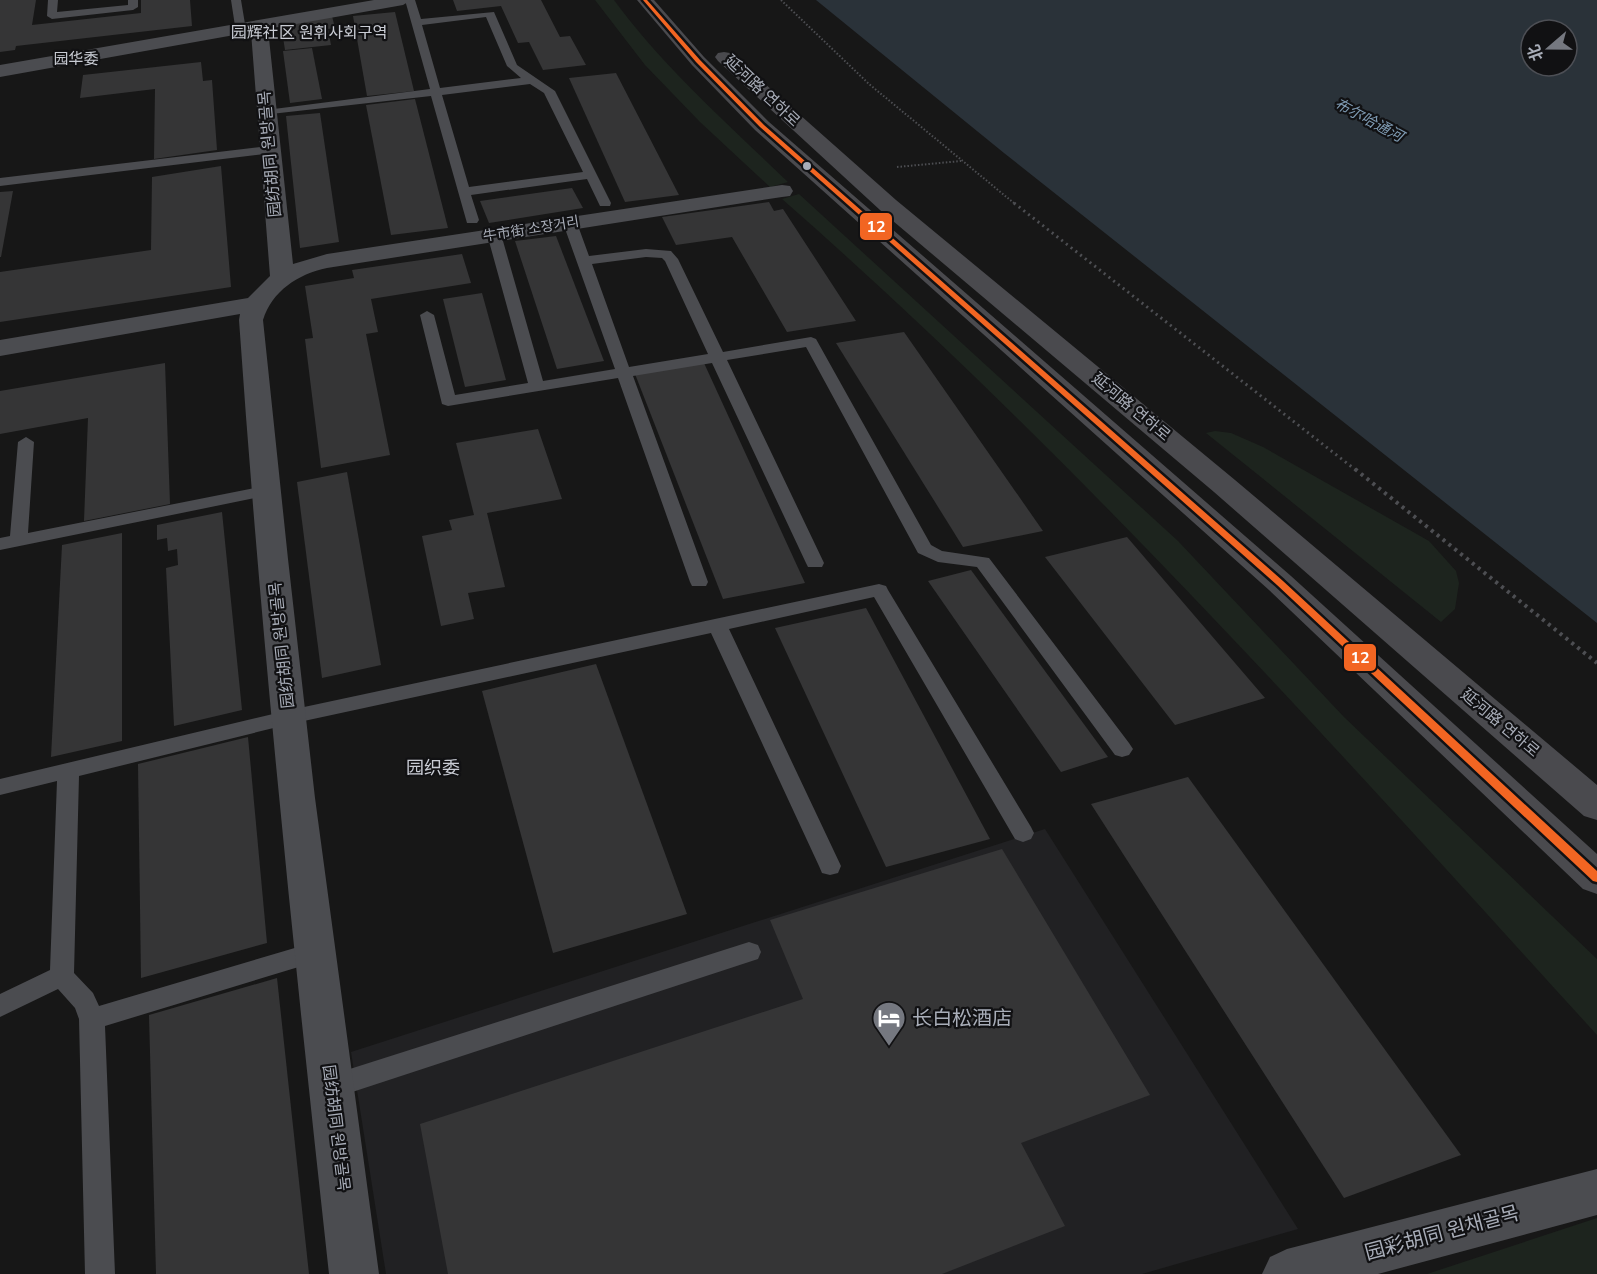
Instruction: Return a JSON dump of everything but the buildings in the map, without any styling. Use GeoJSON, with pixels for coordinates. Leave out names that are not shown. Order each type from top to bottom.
{"type":"FeatureCollection","features":[{"type":"Feature","properties":{"kind":"main road","name":"延河路 연하로"},"geometry":{"type":"LineString","coordinates":[[645,0],[698,60],[762,126],[1280,583],[1597,878]]}},
{"type":"Feature","properties":{"kind":"main road","name":"延河路 연하로"},"geometry":{"type":"LineString","coordinates":[[672,0],[745,77],[854,175],[1173,443],[1597,806]]}},
{"type":"Feature","properties":{"kind":"street"},"geometry":{"type":"LineString","coordinates":[[0,71],[404,0]]}},
{"type":"Feature","properties":{"kind":"street","name":"园纺胡同 원방골목"},"geometry":{"type":"LineString","coordinates":[[251,26],[266,113],[282,277]]}},
{"type":"Feature","properties":{"kind":"street","name":"牛市街 소장거리"},"geometry":{"type":"LineString","coordinates":[[282,277],[309,265],[327,261],[782,191]]}},
{"type":"Feature","properties":{"kind":"street"},"geometry":{"type":"LineString","coordinates":[[0,348],[256,304],[282,277]]}},
{"type":"Feature","properties":{"kind":"street","name":"园纺胡同 원방골목"},"geometry":{"type":"LineString","coordinates":[[256,304],[252,320],[265,491],[315,952],[354,1274]]}},
{"type":"Feature","properties":{"kind":"street","name":"园彩胡同 원채골목"},"geometry":{"type":"LineString","coordinates":[[1287,1274],[1597,1192]]}},
{"type":"Feature","properties":{"kind":"lane"},"geometry":{"type":"LineString","coordinates":[[53,0],[52,16],[133,7],[133,0]]}},
{"type":"Feature","properties":{"kind":"lane"},"geometry":{"type":"LineString","coordinates":[[236,0],[240,26],[251,26]]}},
{"type":"Feature","properties":{"kind":"lane"},"geometry":{"type":"LineString","coordinates":[[410,0],[472,220]]}},
{"type":"Feature","properties":{"kind":"lane"},"geometry":{"type":"LineString","coordinates":[[417,23],[490,14],[512,66],[549,91],[605,203]]}},
{"type":"Feature","properties":{"kind":"lane"},"geometry":{"type":"LineString","coordinates":[[266,113],[534,80]]}},
{"type":"Feature","properties":{"kind":"lane"},"geometry":{"type":"LineString","coordinates":[[0,182],[269,150]]}},
{"type":"Feature","properties":{"kind":"lane"},"geometry":{"type":"LineString","coordinates":[[464,192],[591,175]]}},
{"type":"Feature","properties":{"kind":"lane"},"geometry":{"type":"LineString","coordinates":[[570,223],[699,582]]}},
{"type":"Feature","properties":{"kind":"lane"},"geometry":{"type":"LineString","coordinates":[[494,234],[537,386]]}},
{"type":"Feature","properties":{"kind":"lane"},"geometry":{"type":"LineString","coordinates":[[584,261],[646,253],[666,254],[670,259],[815,563]]}},
{"type":"Feature","properties":{"kind":"lane"},"geometry":{"type":"LineString","coordinates":[[427,315],[448,401],[810,342],[924,549],[938,556],[983,562],[1122,749]]}},
{"type":"Feature","properties":{"kind":"lane"},"geometry":{"type":"LineString","coordinates":[[19,540],[26,442]]}},
{"type":"Feature","properties":{"kind":"lane"},"geometry":{"type":"LineString","coordinates":[[0,544],[265,491]]}},
{"type":"Feature","properties":{"kind":"lane"},"geometry":{"type":"LineString","coordinates":[[0,787],[290,717],[879,590],[1023,833]]}},
{"type":"Feature","properties":{"kind":"lane"},"geometry":{"type":"LineString","coordinates":[[717,625],[830,866]]}},
{"type":"Feature","properties":{"kind":"lane"},"geometry":{"type":"LineString","coordinates":[[68,771],[62,976],[84,1001],[92,1019],[100,1274]]}},
{"type":"Feature","properties":{"kind":"lane"},"geometry":{"type":"LineString","coordinates":[[92,1019],[315,952]]}},
{"type":"Feature","properties":{"kind":"lane"},"geometry":{"type":"LineString","coordinates":[[331,1087],[749,952]]}},
{"type":"Feature","properties":{"kind":"lane"},"geometry":{"type":"LineString","coordinates":[[0,1006],[62,976]]}},
{"type":"Feature","properties":{"kind":"path"},"geometry":{"type":"LineString","coordinates":[[781,0],[869,84],[961,161],[1305,429],[1597,663]]}},
{"type":"Feature","properties":{"kind":"path"},"geometry":{"type":"LineString","coordinates":[[890,168],[961,161]]}},
{"type":"Feature","properties":{"kind":"shaded area"},"geometry":{"type":"Polygon","coordinates":[[[595,0],[614,0],[675,72],[788,182],[770,187],[700,122],[645,65],[595,0]]]}},
{"type":"Feature","properties":{"kind":"shaded area"},"geometry":{"type":"Polygon","coordinates":[[[799,194],[1178,541],[1344,717],[1597,959],[1597,1035],[1301,712],[1100,501],[890,297],[782,199],[799,194]]]}},
{"type":"Feature","properties":{"kind":"shaded area"},"geometry":{"type":"Polygon","coordinates":[[[1215,431],[1231,433],[1263,447],[1429,541],[1456,571],[1459,583],[1455,609],[1441,622],[1206,433],[1215,431]]]}},
{"type":"Feature","properties":{"kind":"shaded area","name":"长白松酒店"},"geometry":{"type":"Polygon","coordinates":[[[1045,829],[1298,1229],[1142,1274],[386,1274],[351,1052],[1045,829]]]}},
{"type":"Feature","properties":{"kind":"shaded area"},"geometry":{"type":"Polygon","coordinates":[[[1597,1218],[1597,1274],[1427,1274],[1597,1218]]]}},
{"type":"Feature","properties":{"kind":"water","name":"布尔哈通河"},"geometry":{"type":"Polygon","coordinates":[[[816,0],[1597,0],[1597,623],[1004,153],[816,0]]]}},
{"type":"Feature","properties":{"kind":"transit line","name":"12"},"geometry":{"type":"LineString","coordinates":[[645,0],[698,61],[762,126],[1280,583],[1597,878]]}},
{"type":"Feature","properties":{"kind":"place","name":"长白松酒店"},"geometry":{"type":"Point","coordinates":[889,1047]}},
{"type":"Feature","properties":{"kind":"district","name":"园辉社区 원휘사회구역"},"geometry":{"type":"Point","coordinates":[309,33]}},
{"type":"Feature","properties":{"kind":"district","name":"园华委"},"geometry":{"type":"Point","coordinates":[76,59]}},
{"type":"Feature","properties":{"kind":"district","name":"园织委"},"geometry":{"type":"Point","coordinates":[433,768]}}]}
